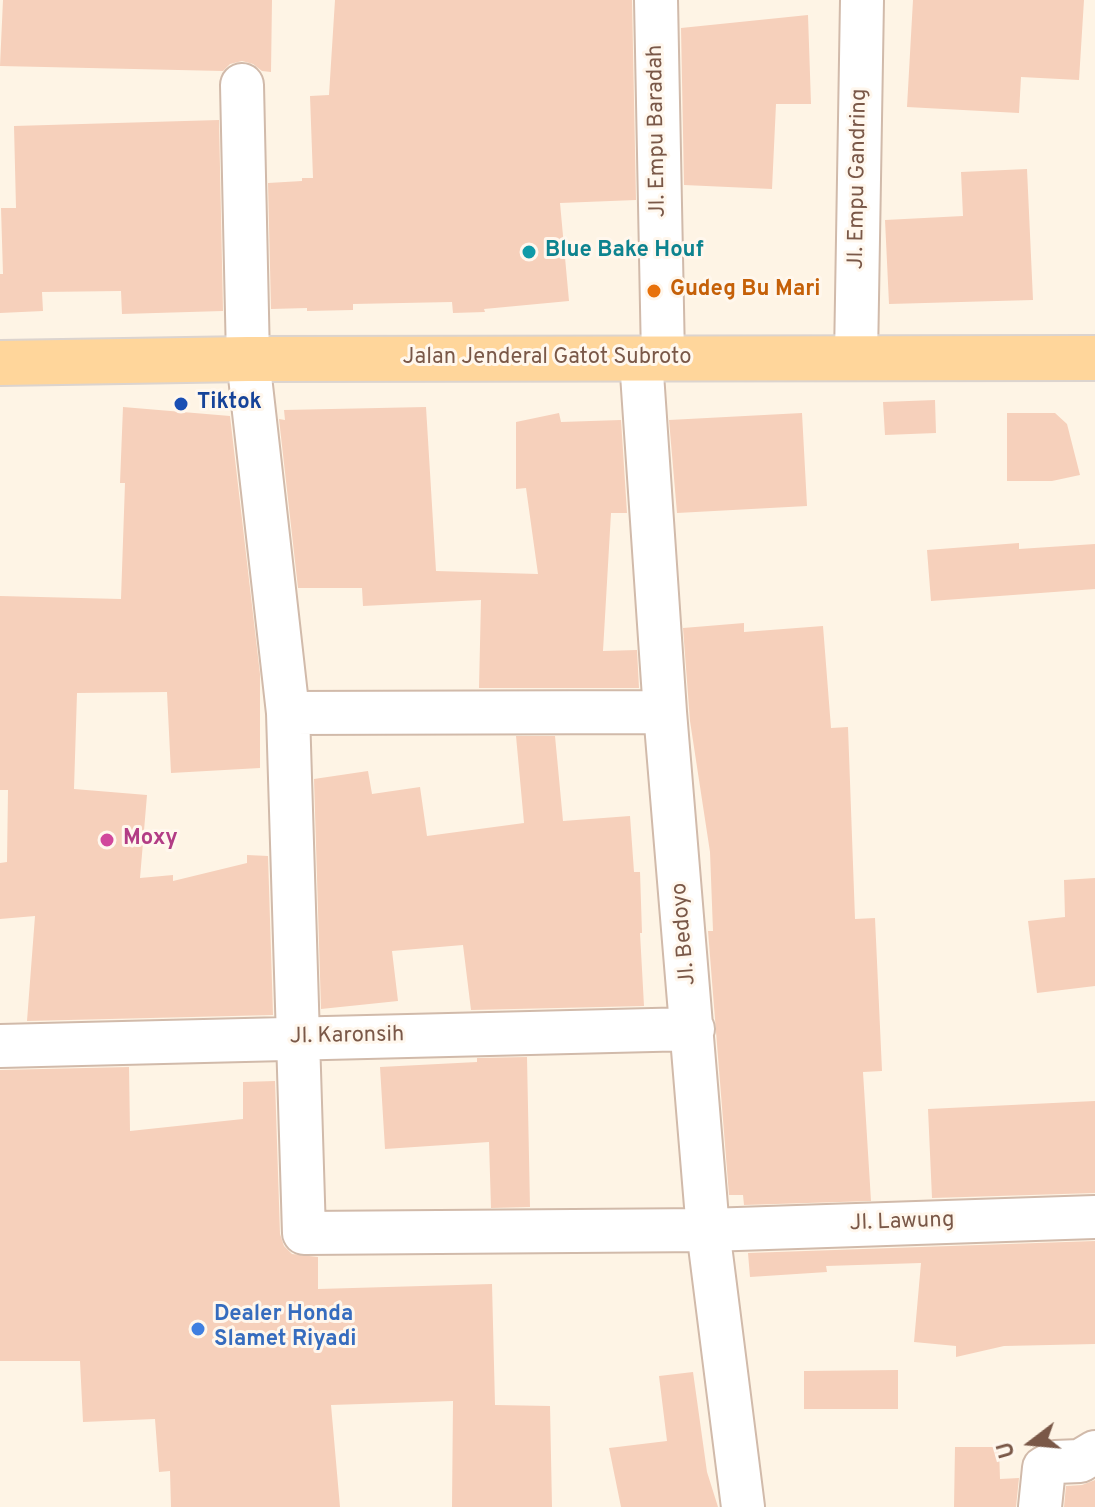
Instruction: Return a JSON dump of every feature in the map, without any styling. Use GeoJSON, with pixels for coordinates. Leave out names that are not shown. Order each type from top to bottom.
{"type":"FeatureCollection","features":[{"type":"Feature","properties":{"kind":"main road","name":"Jalan Jenderal Gatot Subroto"},"geometry":{"type":"LineString","coordinates":[[0,363],[248,359],[1095,358]]}},
{"type":"Feature","properties":{"kind":"street","name":"Jl. Empu Baradah"},"geometry":{"type":"LineString","coordinates":[[652,358],[656,0]]}},
{"type":"Feature","properties":{"kind":"street","name":"Jl. Empu Gandring"},"geometry":{"type":"LineString","coordinates":[[856,358],[862,0]]}},
{"type":"Feature","properties":{"kind":"street"},"geometry":{"type":"LineString","coordinates":[[242,85],[248,359],[288,713],[298,1039]]}},
{"type":"Feature","properties":{"kind":"street","name":"Jl. Bedoyo"},"geometry":{"type":"LineString","coordinates":[[652,358],[665,712],[708,1230],[743,1507]]}},
{"type":"Feature","properties":{"kind":"street"},"geometry":{"type":"LineString","coordinates":[[288,713],[665,712]]}},
{"type":"Feature","properties":{"kind":"street","name":"Jl. Karonsih"},"geometry":{"type":"LineString","coordinates":[[0,1046],[693,1029]]}},
{"type":"Feature","properties":{"kind":"street","name":"Jl. Lawung"},"geometry":{"type":"LineString","coordinates":[[298,1039],[304,1233],[708,1230],[1095,1217]]}},
{"type":"Feature","properties":{"kind":"street"},"geometry":{"type":"LineString","coordinates":[[1040,1507],[1044,1468],[1055,1462],[1080,1461],[1095,1452]]}},
{"type":"Feature","properties":{"kind":"building"},"geometry":{"type":"Polygon","coordinates":[[[3,0],[272,0],[271,72],[242,61],[230,64],[223,71],[0,66],[3,0]]]}},
{"type":"Feature","properties":{"kind":"building"},"geometry":{"type":"Polygon","coordinates":[[[335,0],[632,0],[636,200],[560,203],[569,301],[453,313],[452,302],[353,304],[353,310],[271,309],[268,183],[313,178],[310,96],[329,95],[335,0]]]}},
{"type":"Feature","properties":{"kind":"building"},"geometry":{"type":"Polygon","coordinates":[[[913,0],[1084,0],[1079,80],[1021,77],[1019,113],[907,107],[913,0]]]}},
{"type":"Feature","properties":{"kind":"building"},"geometry":{"type":"Polygon","coordinates":[[[808,15],[811,104],[776,104],[772,189],[684,185],[681,28],[808,15]]]}},
{"type":"Feature","properties":{"kind":"building"},"geometry":{"type":"Polygon","coordinates":[[[219,120],[223,311],[122,314],[121,291],[42,292],[43,311],[0,313],[0,274],[3,274],[1,208],[16,208],[14,126],[219,120]]]}},
{"type":"Feature","properties":{"kind":"building"},"geometry":{"type":"Polygon","coordinates":[[[1027,169],[1033,300],[889,304],[885,220],[963,216],[961,172],[1027,169]]]}},
{"type":"Feature","properties":{"kind":"building"},"geometry":{"type":"Polygon","coordinates":[[[935,400],[936,433],[885,435],[883,402],[935,400]]]}},
{"type":"Feature","properties":{"kind":"building"},"geometry":{"type":"Polygon","coordinates":[[[123,407],[230,416],[260,674],[260,768],[171,773],[167,692],[77,693],[74,789],[147,795],[140,878],[173,875],[173,881],[247,863],[247,855],[268,856],[273,1015],[27,1021],[35,916],[0,919],[0,863],[7,862],[8,790],[0,790],[0,596],[121,599],[125,483],[120,483],[123,407]]]}},
{"type":"Feature","properties":{"kind":"building"},"geometry":{"type":"Polygon","coordinates":[[[426,407],[436,571],[538,574],[526,488],[516,489],[516,422],[559,413],[561,422],[621,420],[627,513],[611,513],[603,651],[637,650],[639,688],[479,688],[481,600],[363,606],[362,588],[298,588],[279,419],[285,420],[284,410],[426,407]]]}},
{"type":"Feature","properties":{"kind":"building"},"geometry":{"type":"Polygon","coordinates":[[[802,413],[807,506],[677,513],[669,420],[802,413]]]}},
{"type":"Feature","properties":{"kind":"building"},"geometry":{"type":"Polygon","coordinates":[[[1007,413],[1055,413],[1067,424],[1080,475],[1052,481],[1007,481],[1007,413]]]}},
{"type":"Feature","properties":{"kind":"building"},"geometry":{"type":"Polygon","coordinates":[[[1019,543],[1019,549],[1095,544],[1095,589],[931,601],[927,550],[1019,543]]]}},
{"type":"Feature","properties":{"kind":"building"},"geometry":{"type":"Polygon","coordinates":[[[744,623],[744,632],[823,626],[831,728],[848,727],[855,919],[875,918],[882,1071],[863,1072],[871,1201],[744,1205],[743,1195],[729,1195],[708,931],[713,931],[710,852],[690,721],[683,628],[744,623]]]}},
{"type":"Feature","properties":{"kind":"building"},"geometry":{"type":"Polygon","coordinates":[[[516,736],[555,736],[563,821],[630,816],[634,872],[640,872],[644,1006],[471,1010],[463,945],[392,951],[398,1001],[321,1009],[314,779],[368,771],[372,794],[420,787],[427,836],[524,823],[516,736]]]}},
{"type":"Feature","properties":{"kind":"building"},"geometry":{"type":"Polygon","coordinates":[[[1095,878],[1095,986],[1037,993],[1028,921],[1065,917],[1064,880],[1095,878]]]}},
{"type":"Feature","properties":{"kind":"building"},"geometry":{"type":"Polygon","coordinates":[[[527,1057],[530,1207],[491,1208],[489,1142],[385,1149],[380,1067],[527,1057]]]}},
{"type":"Feature","properties":{"kind":"building"},"geometry":{"type":"Polygon","coordinates":[[[129,1067],[130,1131],[243,1119],[243,1082],[275,1081],[280,1234],[284,1246],[292,1254],[318,1257],[318,1289],[492,1284],[495,1405],[550,1406],[552,1507],[452,1507],[453,1401],[331,1405],[340,1507],[171,1507],[170,1471],[159,1472],[155,1419],[83,1422],[80,1361],[0,1361],[0,1070],[129,1067]]]}},
{"type":"Feature","properties":{"kind":"building"},"geometry":{"type":"Polygon","coordinates":[[[1095,1101],[1095,1193],[932,1198],[928,1109],[1095,1101]]]}},
{"type":"Feature","properties":{"kind":"building"},"geometry":{"type":"Polygon","coordinates":[[[1095,1241],[1095,1344],[1004,1346],[956,1357],[956,1346],[914,1342],[921,1263],[826,1266],[827,1272],[750,1277],[748,1253],[1095,1241]]]}},
{"type":"Feature","properties":{"kind":"building"},"geometry":{"type":"Polygon","coordinates":[[[898,1370],[898,1409],[804,1409],[804,1371],[898,1370]]]}},
{"type":"Feature","properties":{"kind":"building"},"geometry":{"type":"Polygon","coordinates":[[[693,1372],[707,1472],[718,1507],[621,1507],[609,1448],[667,1441],[659,1376],[693,1372]]]}},
{"type":"Feature","properties":{"kind":"building"},"geometry":{"type":"Polygon","coordinates":[[[955,1447],[999,1447],[1000,1479],[1019,1478],[1016,1507],[954,1507],[955,1447]]]}},
{"type":"Feature","properties":{"kind":"building"},"geometry":{"type":"Polygon","coordinates":[[[1095,1480],[1095,1507],[1064,1507],[1066,1486],[1095,1480]]]}},
{"type":"Feature","properties":{"kind":"place","name":"Blue Bake Houf"},"geometry":{"type":"Point","coordinates":[529,252]}},
{"type":"Feature","properties":{"kind":"place","name":"Gudeg Bu Mari"},"geometry":{"type":"Point","coordinates":[654,291]}},
{"type":"Feature","properties":{"kind":"place","name":"Tiktok"},"geometry":{"type":"Point","coordinates":[181,404]}},
{"type":"Feature","properties":{"kind":"place","name":"Moxy"},"geometry":{"type":"Point","coordinates":[107,840]}},
{"type":"Feature","properties":{"kind":"place","name":"Dealer Honda Slamet Riyadi"},"geometry":{"type":"Point","coordinates":[198,1329]}}]}
